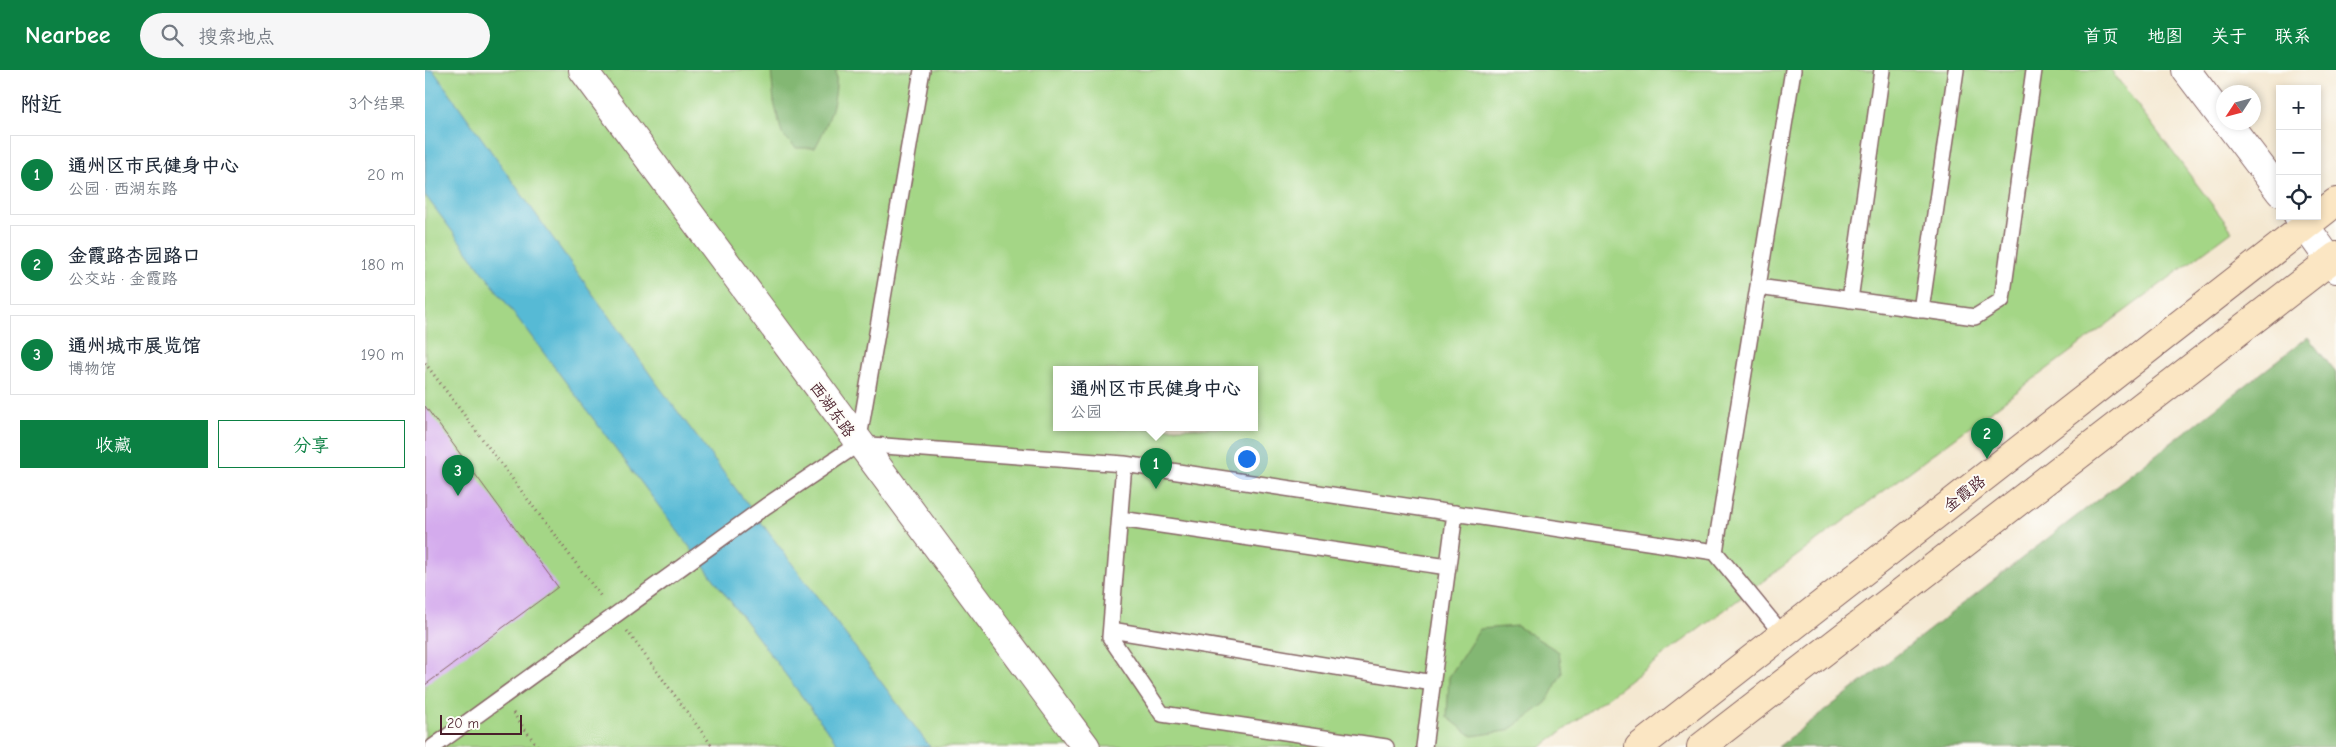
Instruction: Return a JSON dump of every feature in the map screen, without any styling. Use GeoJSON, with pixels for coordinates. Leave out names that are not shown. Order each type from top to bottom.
{"type":"FeatureCollection","features":[{"type":"Feature","properties":{"kind":"main road","name":"金霞路"},"geometry":{"type":"LineString","coordinates":[[1639,747],[1783,635],[2302,221],[2336,202]]}},
{"type":"Feature","properties":{"kind":"main road"},"geometry":{"type":"LineString","coordinates":[[1701,747],[2334,262]]}},
{"type":"Feature","properties":{"kind":"street","name":"西湖东路"},"geometry":{"type":"LineString","coordinates":[[583,70],[858,444],[911,512],[1085,747]]}},
{"type":"Feature","properties":{"kind":"street"},"geometry":{"type":"LineString","coordinates":[[2186,70],[2216,109]]}},
{"type":"Feature","properties":{"kind":"street"},"geometry":{"type":"LineString","coordinates":[[2233,130],[2276,187]]}},
{"type":"Feature","properties":{"kind":"street"},"geometry":{"type":"LineString","coordinates":[[2302,221],[2334,262]]}},
{"type":"Feature","properties":{"kind":"lane"},"geometry":{"type":"LineString","coordinates":[[858,444],[922,70]]}},
{"type":"Feature","properties":{"kind":"lane"},"geometry":{"type":"LineString","coordinates":[[1715,552],[1793,70]]}},
{"type":"Feature","properties":{"kind":"lane"},"geometry":{"type":"LineString","coordinates":[[1851,300],[1882,70]]}},
{"type":"Feature","properties":{"kind":"lane"},"geometry":{"type":"LineString","coordinates":[[1921,310],[1956,70]]}},
{"type":"Feature","properties":{"kind":"lane"},"geometry":{"type":"LineString","coordinates":[[1758,287],[1975,318],[2002,300],[2034,70]]}},
{"type":"Feature","properties":{"kind":"lane"},"geometry":{"type":"LineString","coordinates":[[433,747],[766,506],[858,444],[1125,464],[1715,552],[1783,635]]}},
{"type":"Feature","properties":{"kind":"lane"},"geometry":{"type":"LineString","coordinates":[[1125,464],[1110,637],[1162,714],[1386,747]]}},
{"type":"Feature","properties":{"kind":"lane"},"geometry":{"type":"LineString","coordinates":[[1424,747],[1455,513]]}},
{"type":"Feature","properties":{"kind":"lane"},"geometry":{"type":"LineString","coordinates":[[1120,519],[1448,567]]}},
{"type":"Feature","properties":{"kind":"lane"},"geometry":{"type":"LineString","coordinates":[[1111,630],[1433,683]]}},
{"type":"Feature","properties":{"kind":"path"},"geometry":{"type":"LineString","coordinates":[[425,363],[713,747]]}},
{"type":"Feature","properties":{"kind":"path"},"geometry":{"type":"LineString","coordinates":[[501,698],[538,747]]}},
{"type":"Feature","properties":{"kind":"green space"},"geometry":{"type":"Polygon","coordinates":[[[425,70],[2111,70],[2232,231],[1541,747],[425,747],[425,70]]]}},
{"type":"Feature","properties":{"kind":"green space"},"geometry":{"type":"Polygon","coordinates":[[[771,70],[836,70],[834,101],[815,148],[796,148],[782,134],[774,102],[771,70]]]}},
{"type":"Feature","properties":{"kind":"green space"},"geometry":{"type":"Polygon","coordinates":[[[2308,337],[2336,373],[2336,747],[1778,747],[2308,337]]]}},
{"type":"Feature","properties":{"kind":"green space"},"geometry":{"type":"Polygon","coordinates":[[[1517,626],[1559,652],[1562,673],[1546,703],[1507,731],[1472,736],[1447,717],[1449,677],[1480,629],[1517,626]]]}},
{"type":"Feature","properties":{"kind":"water"},"geometry":{"type":"Polygon","coordinates":[[[425,70],[433,70],[657,384],[930,747],[840,747],[425,195],[425,70]]]}},
{"type":"Feature","properties":{"kind":"building"},"geometry":{"type":"Polygon","coordinates":[[[425,406],[558,587],[425,685],[425,406]]]}},
{"type":"Feature","properties":{"kind":"place","name":"金霞路杏园路口"},"geometry":{"type":"Point","coordinates":[1987,459]}},
{"type":"Feature","properties":{"kind":"place","name":"通州区市民健身中心"},"geometry":{"type":"Point","coordinates":[1156,489]}},
{"type":"Feature","properties":{"kind":"place","name":"通州城市展览馆"},"geometry":{"type":"Point","coordinates":[458,496]}}]}
